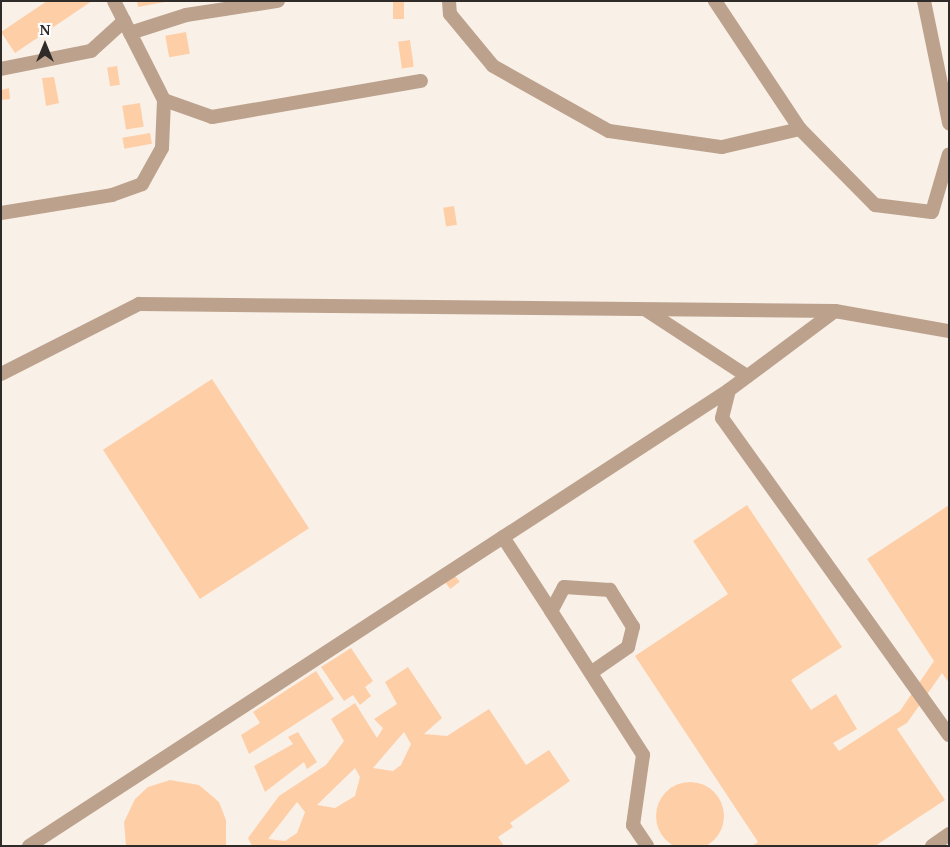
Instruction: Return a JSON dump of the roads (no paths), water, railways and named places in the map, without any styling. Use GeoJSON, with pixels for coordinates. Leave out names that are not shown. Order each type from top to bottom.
{"type":"FeatureCollection","features":[{"type":"Feature","properties":{"kind":"lane"},"geometry":{"type":"LineString","coordinates":[[1,212],[112,195],[142,184],[162,148],[164,100],[114,1]]}},
{"type":"Feature","properties":{"kind":"lane"},"geometry":{"type":"LineString","coordinates":[[1,69],[91,51],[127,27],[163,20],[204,7],[278,1]]}},
{"type":"Feature","properties":{"kind":"lane"},"geometry":{"type":"LineString","coordinates":[[449,1],[450,14],[492,66],[609,131],[722,147],[800,129]]}},
{"type":"Feature","properties":{"kind":"lane"},"geometry":{"type":"LineString","coordinates":[[715,1],[800,129],[875,205],[932,212],[949,154]]}},
{"type":"Feature","properties":{"kind":"lane"},"geometry":{"type":"LineString","coordinates":[[924,1],[949,123]]}},
{"type":"Feature","properties":{"kind":"lane"},"geometry":{"type":"LineString","coordinates":[[164,100],[212,117],[421,81]]}},
{"type":"Feature","properties":{"kind":"lane"},"geometry":{"type":"LineString","coordinates":[[1,374],[139,304],[835,311],[949,331]]}},
{"type":"Feature","properties":{"kind":"lane"},"geometry":{"type":"LineString","coordinates":[[645,309],[747,376]]}},
{"type":"Feature","properties":{"kind":"lane"},"geometry":{"type":"LineString","coordinates":[[29,846],[729,390],[835,311]]}},
{"type":"Feature","properties":{"kind":"lane"},"geometry":{"type":"LineString","coordinates":[[729,390],[722,418],[949,735]]}},
{"type":"Feature","properties":{"kind":"lane"},"geometry":{"type":"LineString","coordinates":[[503,537],[592,672],[643,755],[633,825],[647,846]]}},
{"type":"Feature","properties":{"kind":"lane"},"geometry":{"type":"LineString","coordinates":[[551,611],[564,587],[610,590],[632,627],[628,647],[592,672]]}},
{"type":"Feature","properties":{"kind":"lane"},"geometry":{"type":"LineString","coordinates":[[932,846],[949,834]]}}]}
